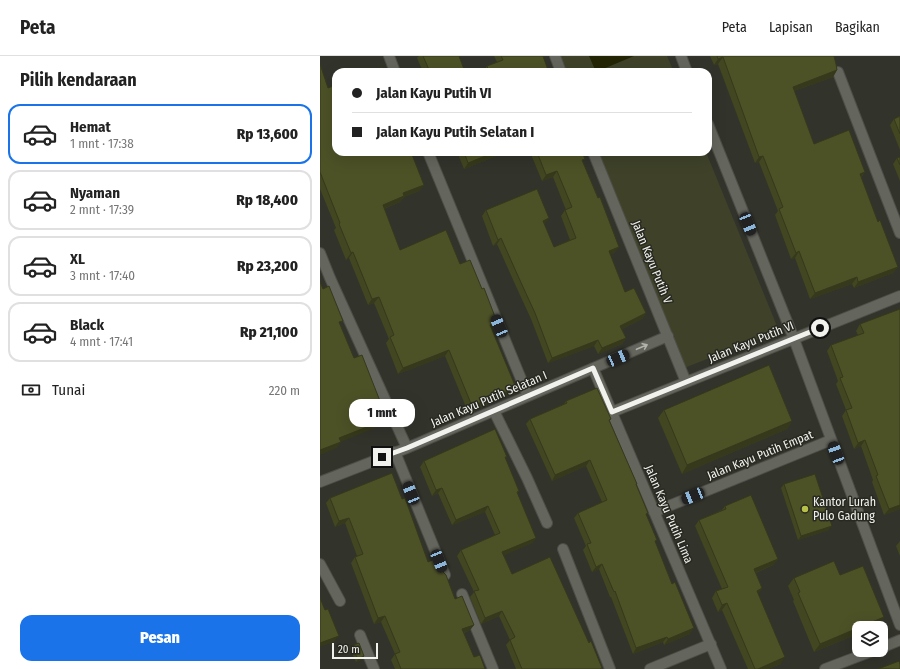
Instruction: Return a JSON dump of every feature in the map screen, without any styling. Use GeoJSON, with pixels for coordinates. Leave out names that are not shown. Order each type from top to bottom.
{"type":"FeatureCollection","features":[{"type":"Feature","properties":{"kind":"street"},"geometry":{"type":"LineString","coordinates":[[389,56],[394,68]]}},
{"type":"Feature","properties":{"kind":"street"},"geometry":{"type":"LineString","coordinates":[[555,56],[560,68]]}},
{"type":"Feature","properties":{"kind":"street"},"geometry":{"type":"LineString","coordinates":[[681,56],[686,68]]}},
{"type":"Feature","properties":{"kind":"street"},"geometry":{"type":"LineString","coordinates":[[838,72],[900,233]]}},
{"type":"Feature","properties":{"kind":"street"},"geometry":{"type":"LineString","coordinates":[[712,134],[794,339],[900,624]]}},
{"type":"Feature","properties":{"kind":"street"},"geometry":{"type":"LineString","coordinates":[[430,156],[528,396]]}},
{"type":"Feature","properties":{"kind":"street","name":"Jalan Kayu Putih V"},"geometry":{"type":"LineString","coordinates":[[595,156],[686,382]]}},
{"type":"Feature","properties":{"kind":"street"},"geometry":{"type":"LineString","coordinates":[[320,253],[407,448]]}},
{"type":"Feature","properties":{"kind":"street","name":"Jalan Kayu Putih VI"},"geometry":{"type":"LineString","coordinates":[[612,412],[900,296]]}},
{"type":"Feature","properties":{"kind":"street","name":"Jalan Kayu Putih Selatan I"},"geometry":{"type":"LineString","coordinates":[[320,482],[407,448],[668,336]]}},
{"type":"Feature","properties":{"kind":"street","name":"Jalan Kayu Putih Lima"},"geometry":{"type":"LineString","coordinates":[[593,368],[722,669]]}},
{"type":"Feature","properties":{"kind":"street"},"geometry":{"type":"LineString","coordinates":[[494,411],[547,523]]}},
{"type":"Feature","properties":{"kind":"street","name":"Jalan Kayu Putih Empat"},"geometry":{"type":"LineString","coordinates":[[654,512],[831,440]]}},
{"type":"Feature","properties":{"kind":"street"},"geometry":{"type":"LineString","coordinates":[[395,452],[445,575]]}},
{"type":"Feature","properties":{"kind":"street"},"geometry":{"type":"LineString","coordinates":[[563,549],[610,669]]}},
{"type":"Feature","properties":{"kind":"street"},"geometry":{"type":"LineString","coordinates":[[320,564],[340,601]]}},
{"type":"Feature","properties":{"kind":"street"},"geometry":{"type":"LineString","coordinates":[[462,594],[492,669]]}},
{"type":"Feature","properties":{"kind":"street"},"geometry":{"type":"LineString","coordinates":[[360,635],[374,669]]}},
{"type":"Feature","properties":{"kind":"street"},"geometry":{"type":"LineString","coordinates":[[888,645],[900,640]]}},
{"type":"Feature","properties":{"kind":"street"},"geometry":{"type":"LineString","coordinates":[[650,669],[711,644]]}},
{"type":"Feature","properties":{"kind":"street"},"geometry":{"type":"LineString","coordinates":[[825,669],[857,657]]}},
{"type":"Feature","properties":{"kind":"shaded area"},"geometry":{"type":"Polygon","coordinates":[[[549,56],[667,56],[672,68],[554,68],[549,56]]]}},
{"type":"Feature","properties":{"kind":"shaded area"},"geometry":{"type":"Polygon","coordinates":[[[589,56],[634,56],[606,68],[594,68],[589,56]]]}},
{"type":"Feature","properties":{"kind":"shaded area"},"geometry":{"type":"Polygon","coordinates":[[[592,156],[708,156],[779,331],[684,368],[592,156]]]}},
{"type":"Feature","properties":{"kind":"building"},"geometry":{"type":"Polygon","coordinates":[[[423,56],[459,56],[464,68],[428,68],[423,56]]]}},
{"type":"Feature","properties":{"kind":"building"},"geometry":{"type":"Polygon","coordinates":[[[501,56],[543,56],[547,68],[488,68],[487,66],[503,60],[501,56]]]}},
{"type":"Feature","properties":{"kind":"building"},"geometry":{"type":"Polygon","coordinates":[[[717,56],[834,56],[837,70],[793,87],[814,144],[849,130],[865,172],[860,174],[878,222],[880,220],[898,267],[858,282],[857,277],[815,293],[799,251],[796,253],[779,209],[783,207],[763,156],[759,157],[723,57],[718,59],[717,56]]]}},
{"type":"Feature","properties":{"kind":"building"},"geometry":{"type":"Polygon","coordinates":[[[320,64],[328,88],[332,86],[332,156],[413,156],[424,185],[403,193],[404,196],[383,205],[400,250],[446,230],[460,264],[470,260],[482,289],[484,288],[497,322],[490,325],[516,388],[472,406],[449,350],[403,368],[390,337],[394,335],[379,297],[372,299],[353,252],[351,253],[339,224],[340,223],[320,172],[320,64]]]}},
{"type":"Feature","properties":{"kind":"building"},"geometry":{"type":"Polygon","coordinates":[[[900,116],[900,134],[894,119],[900,116]]]}},
{"type":"Feature","properties":{"kind":"building"},"geometry":{"type":"Polygon","coordinates":[[[465,156],[485,156],[468,163],[465,156]]]}},
{"type":"Feature","properties":{"kind":"building"},"geometry":{"type":"Polygon","coordinates":[[[539,156],[584,156],[585,159],[582,160],[598,198],[600,197],[619,247],[609,251],[625,292],[634,288],[646,313],[620,326],[626,338],[602,348],[598,340],[552,358],[535,313],[501,238],[498,240],[486,210],[537,189],[549,218],[543,221],[554,247],[576,238],[565,210],[572,207],[557,171],[546,175],[539,156]]]}},
{"type":"Feature","properties":{"kind":"building"},"geometry":{"type":"Polygon","coordinates":[[[900,157],[900,165],[897,158],[900,157]]]}},
{"type":"Feature","properties":{"kind":"building"},"geometry":{"type":"Polygon","coordinates":[[[320,282],[323,289],[329,286],[343,321],[339,322],[354,358],[362,355],[387,419],[339,438],[341,442],[320,450],[320,282]]]}},
{"type":"Feature","properties":{"kind":"building"},"geometry":{"type":"Polygon","coordinates":[[[900,309],[900,505],[889,509],[876,476],[878,475],[865,440],[858,443],[846,410],[852,408],[840,378],[843,377],[831,345],[864,333],[860,324],[900,309]]]}},
{"type":"Feature","properties":{"kind":"building"},"geometry":{"type":"Polygon","coordinates":[[[769,365],[792,421],[687,465],[664,410],[769,365]]]}},
{"type":"Feature","properties":{"kind":"building"},"geometry":{"type":"Polygon","coordinates":[[[597,388],[611,419],[609,420],[637,484],[648,513],[646,514],[657,540],[655,541],[672,584],[675,582],[694,628],[668,639],[667,637],[636,648],[615,591],[614,592],[602,564],[596,567],[587,544],[591,543],[578,513],[607,500],[590,460],[555,475],[530,419],[567,403],[566,401],[597,388]]]}},
{"type":"Feature","properties":{"kind":"building"},"geometry":{"type":"Polygon","coordinates":[[[495,429],[519,491],[517,492],[536,538],[502,552],[512,574],[550,557],[589,643],[591,641],[602,668],[600,669],[522,669],[510,640],[515,637],[502,611],[485,618],[474,591],[479,590],[461,550],[500,533],[488,506],[456,520],[442,488],[436,490],[424,461],[495,429]]]}},
{"type":"Feature","properties":{"kind":"building"},"geometry":{"type":"Polygon","coordinates":[[[392,473],[402,499],[405,498],[428,562],[437,558],[443,572],[446,575],[455,599],[462,596],[474,625],[462,629],[474,657],[480,655],[485,669],[401,669],[395,654],[400,652],[385,616],[378,618],[355,557],[363,554],[349,518],[339,521],[330,498],[392,473]]]}},
{"type":"Feature","properties":{"kind":"building","name":"Kantor Lurah Pulo Gadung"},"geometry":{"type":"Polygon","coordinates":[[[815,474],[832,526],[801,536],[784,484],[815,474]]]}},
{"type":"Feature","properties":{"kind":"building"},"geometry":{"type":"Polygon","coordinates":[[[751,495],[778,559],[754,569],[762,588],[757,591],[785,657],[758,669],[755,669],[727,603],[722,605],[716,591],[728,587],[699,520],[726,509],[725,506],[751,495]]]}},
{"type":"Feature","properties":{"kind":"building"},"geometry":{"type":"Polygon","coordinates":[[[834,561],[840,575],[863,566],[884,617],[875,621],[852,621],[852,630],[820,644],[798,593],[800,592],[794,578],[834,561]]]}},
{"type":"Feature","properties":{"kind":"building"},"geometry":{"type":"Polygon","coordinates":[[[320,598],[325,610],[328,609],[339,636],[320,643],[320,598]]]}},
{"type":"Feature","properties":{"kind":"building"},"geometry":{"type":"Polygon","coordinates":[[[359,643],[364,656],[358,659],[351,646],[359,643]]]}},
{"type":"Feature","properties":{"kind":"building"},"geometry":{"type":"Polygon","coordinates":[[[899,661],[900,669],[878,669],[899,661]]]}},
{"type":"Feature","properties":{"kind":"place","name":"Kantor Lurah Pulo Gadung"},"geometry":{"type":"Point","coordinates":[805,509]}},
{"type":"Feature","properties":{"kind":"route"},"geometry":{"type":"LineString","coordinates":[[382,457],[407,448],[593,368],[612,412],[820,328]]}}]}
